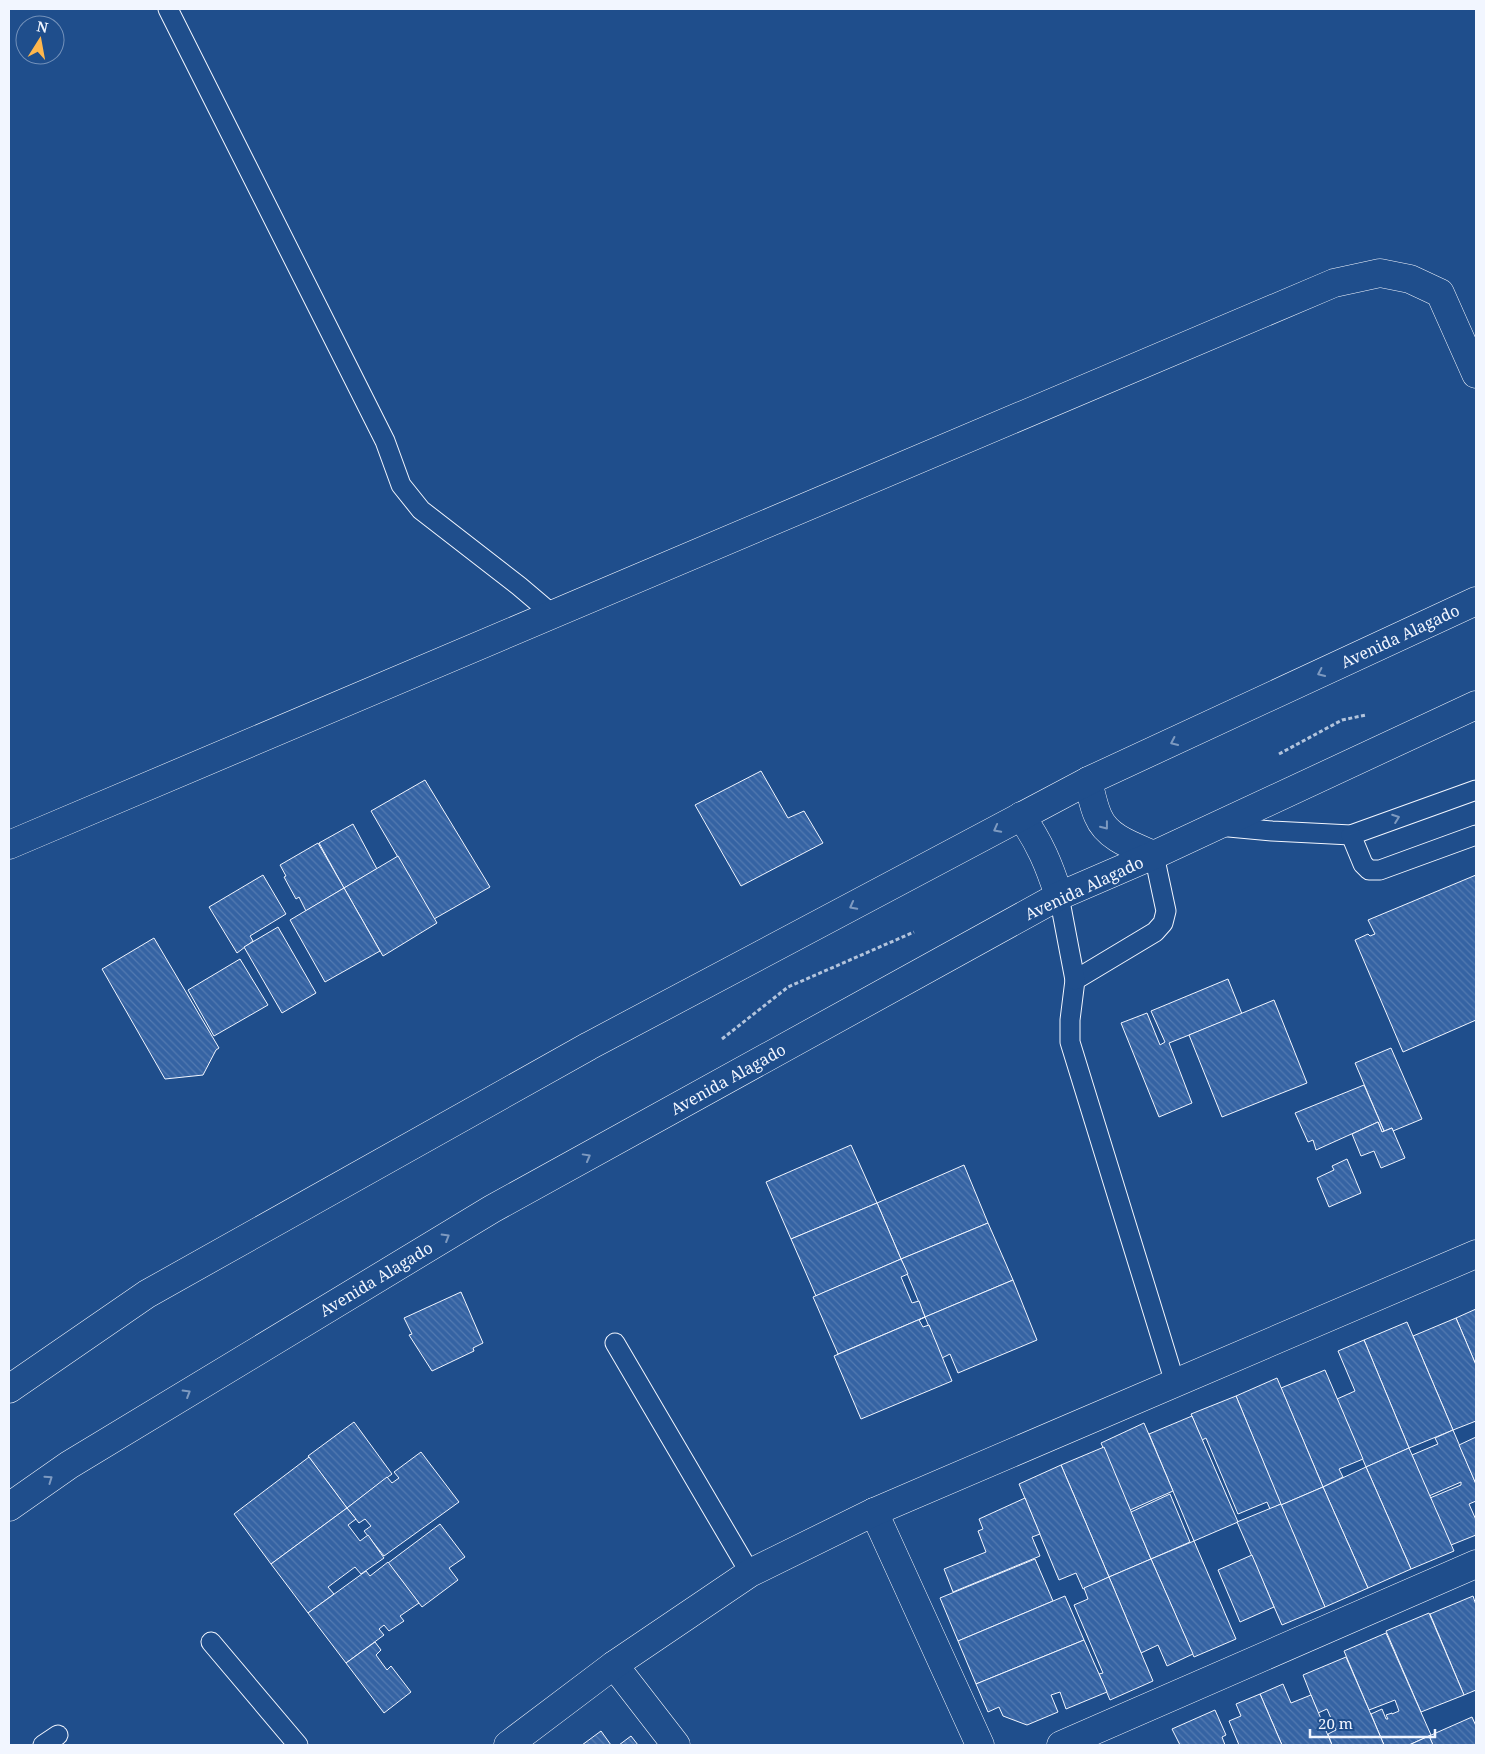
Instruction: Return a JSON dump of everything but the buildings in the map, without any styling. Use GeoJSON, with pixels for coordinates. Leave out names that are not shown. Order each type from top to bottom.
{"type":"FeatureCollection","features":[{"type":"Feature","properties":{"kind":"main road"},"geometry":{"type":"LineString","coordinates":[[9,845],[1334,282],[1380,273],[1410,279],[1440,293],[1476,374]]}},
{"type":"Feature","properties":{"kind":"main road","name":"Avenida Alagado"},"geometry":{"type":"LineString","coordinates":[[9,1389],[148,1294],[589,1046],[1088,782],[1476,601]]}},
{"type":"Feature","properties":{"kind":"main road","name":"Avenida Alagado"},"geometry":{"type":"LineString","coordinates":[[9,1507],[69,1465],[492,1209],[1060,896],[1154,855],[1476,705]]}},
{"type":"Feature","properties":{"kind":"main road"},"geometry":{"type":"LineString","coordinates":[[1088,782],[1098,816],[1106,830],[1121,840],[1154,855]]}},
{"type":"Feature","properties":{"kind":"main road"},"geometry":{"type":"LineString","coordinates":[[1021,816],[1037,838],[1060,896]]}},
{"type":"Feature","properties":{"kind":"main road"},"geometry":{"type":"LineString","coordinates":[[508,1745],[614,1665],[750,1572],[874,1512],[1476,1254]]}},
{"type":"Feature","properties":{"kind":"main road"},"geometry":{"type":"LineString","coordinates":[[874,1512],[980,1745]]}},
{"type":"Feature","properties":{"kind":"main road"},"geometry":{"type":"LineString","coordinates":[[1061,1745],[1476,1564]]}},
{"type":"Feature","properties":{"kind":"main road"},"geometry":{"type":"LineString","coordinates":[[614,1665],[676,1745]]}},
{"type":"Feature","properties":{"kind":"lane"},"geometry":{"type":"LineString","coordinates":[[168,9],[385,441],[401,485],[421,510],[552,614]]}},
{"type":"Feature","properties":{"kind":"lane"},"geometry":{"type":"LineString","coordinates":[[1214,826],[1351,835],[1476,790]]}},
{"type":"Feature","properties":{"kind":"lane"},"geometry":{"type":"LineString","coordinates":[[1351,835],[1363,864],[1368,870],[1380,870],[1476,836]]}},
{"type":"Feature","properties":{"kind":"lane"},"geometry":{"type":"LineString","coordinates":[[1075,980],[1155,932],[1163,923],[1166,911],[1154,855]]}},
{"type":"Feature","properties":{"kind":"lane"},"geometry":{"type":"LineString","coordinates":[[1060,896],[1075,980],[1070,1020],[1070,1042],[1175,1383]]}},
{"type":"Feature","properties":{"kind":"lane"},"geometry":{"type":"LineString","coordinates":[[616,1344],[750,1572]]}},
{"type":"Feature","properties":{"kind":"lane"},"geometry":{"type":"LineString","coordinates":[[211,1642],[298,1745]]}}]}
